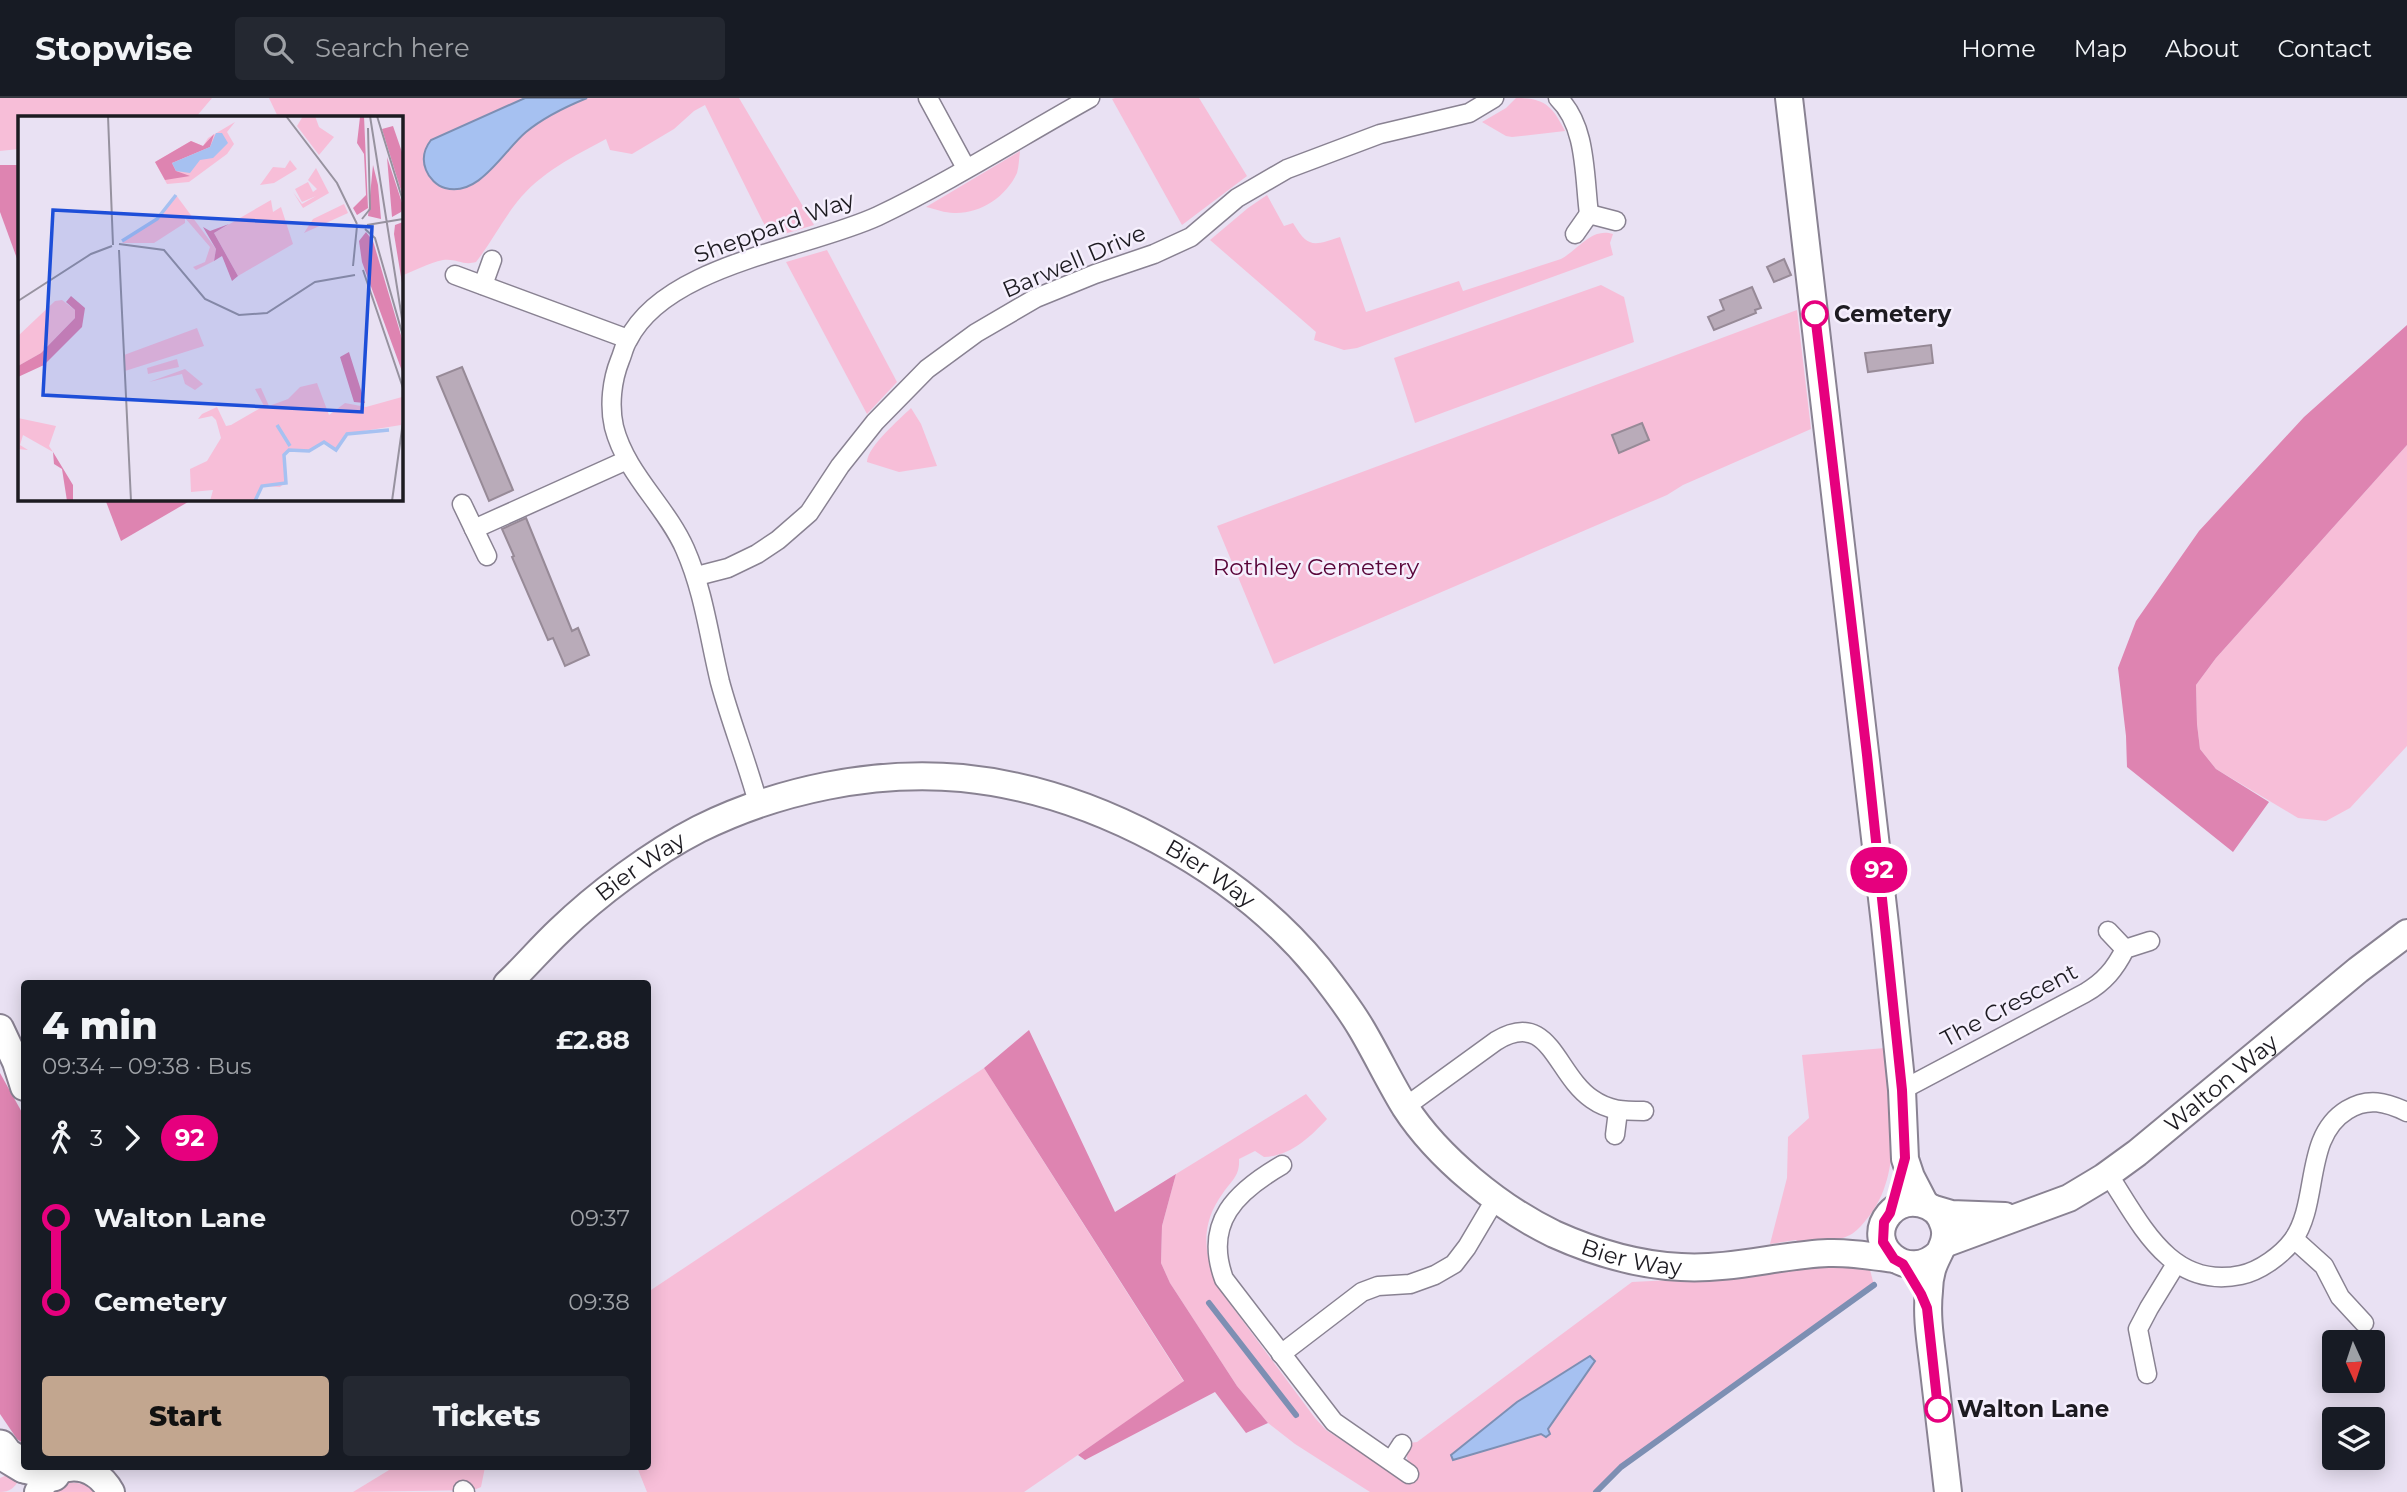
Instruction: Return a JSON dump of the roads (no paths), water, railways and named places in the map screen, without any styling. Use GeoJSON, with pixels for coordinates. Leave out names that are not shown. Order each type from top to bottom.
{"type":"FeatureCollection","features":[{"type":"Feature","properties":{"kind":"highway"},"geometry":{"type":"LineString","coordinates":[[0,1447],[6,1455],[21,1461]]}},
{"type":"Feature","properties":{"kind":"street"},"geometry":{"type":"LineString","coordinates":[[928,98],[966,168]]}},
{"type":"Feature","properties":{"kind":"street","name":"Sheppard Way"},"geometry":{"type":"LineString","coordinates":[[758,803],[728,710],[697,576],[670,519],[627,460],[614,426],[612,397],[615,372],[628,339],[644,318],[664,299],[696,281],[771,251],[852,228],[914,199],[1090,98]]}},
{"type":"Feature","properties":{"kind":"street","name":"Barwell Drive"},"geometry":{"type":"LineString","coordinates":[[697,576],[728,568],[778,540],[809,513],[840,466],[875,422],[927,369],[976,333],[1036,298],[1154,254],[1191,237],[1237,198],[1287,169],[1370,137],[1469,113],[1494,98]]}},
{"type":"Feature","properties":{"kind":"street"},"geometry":{"type":"LineString","coordinates":[[1558,98],[1567,107],[1575,122],[1589,214],[1575,234]]}},
{"type":"Feature","properties":{"kind":"street"},"geometry":{"type":"LineString","coordinates":[[1789,98],[1846,576],[1902,1090],[1905,1158],[1911,1177],[1929,1207],[1944,1225],[1941,1249],[1932,1269],[1927,1308],[1948,1492]]}},
{"type":"Feature","properties":{"kind":"street"},"geometry":{"type":"LineString","coordinates":[[1589,214],[1616,221]]}},
{"type":"Feature","properties":{"kind":"street"},"geometry":{"type":"LineString","coordinates":[[483,285],[492,260]]}},
{"type":"Feature","properties":{"kind":"street"},"geometry":{"type":"LineString","coordinates":[[455,275],[628,339]]}},
{"type":"Feature","properties":{"kind":"street"},"geometry":{"type":"LineString","coordinates":[[474,529],[627,460]]}},
{"type":"Feature","properties":{"kind":"street"},"geometry":{"type":"LineString","coordinates":[[463,504],[486,556]]}},
{"type":"Feature","properties":{"kind":"street","name":"Bier Way"},"geometry":{"type":"LineString","coordinates":[[511,980],[561,929],[619,880],[696,831],[758,803],[854,782],[908,777],[963,778],[1010,787],[1073,803],[1126,824],[1179,851],[1229,884],[1279,926],[1315,964],[1347,1006],[1405,1107],[1428,1136],[1496,1198],[1551,1232],[1605,1255],[1680,1267],[1708,1267],[1828,1253],[1898,1261]]}},
{"type":"Feature","properties":{"kind":"street"},"geometry":{"type":"LineString","coordinates":[[2108,931],[2125,950],[2150,941]]}},
{"type":"Feature","properties":{"kind":"street","name":"Walton Way"},"geometry":{"type":"LineString","coordinates":[[1941,1249],[2070,1198],[2108,1174],[2407,933]]}},
{"type":"Feature","properties":{"kind":"street","name":"The Crescent"},"geometry":{"type":"LineString","coordinates":[[1902,1090],[2098,985],[2114,970],[2125,950]]}},
{"type":"Feature","properties":{"kind":"street"},"geometry":{"type":"LineString","coordinates":[[0,1028],[20,1065]]}},
{"type":"Feature","properties":{"kind":"street"},"geometry":{"type":"LineString","coordinates":[[1405,1107],[1496,1041],[1512,1031],[1524,1030],[1544,1039],[1578,1088],[1592,1099],[1618,1111],[1644,1111]]}},
{"type":"Feature","properties":{"kind":"street"},"geometry":{"type":"LineString","coordinates":[[2108,1174],[2152,1241],[2176,1264],[2213,1277],[2246,1274],[2259,1269],[2294,1239],[2305,1208],[2323,1137],[2332,1123],[2343,1112],[2369,1101],[2392,1105],[2407,1112]]}},
{"type":"Feature","properties":{"kind":"street"},"geometry":{"type":"LineString","coordinates":[[1615,1135],[1618,1111]]}},
{"type":"Feature","properties":{"kind":"street"},"geometry":{"type":"LineString","coordinates":[[1905,1158],[1887,1218],[1883,1242],[1921,1294],[1927,1308]]}},
{"type":"Feature","properties":{"kind":"street"},"geometry":{"type":"LineString","coordinates":[[1282,1165],[1258,1170],[1233,1202],[1219,1235],[1219,1266],[1231,1291],[1334,1422],[1409,1474]]}},
{"type":"Feature","properties":{"kind":"street"},"geometry":{"type":"LineString","coordinates":[[1281,1354],[1362,1292],[1378,1286],[1410,1284],[1435,1275],[1454,1264],[1496,1198]]}},
{"type":"Feature","properties":{"kind":"street"},"geometry":{"type":"LineString","coordinates":[[1887,1218],[1906,1203],[1929,1207]]}},
{"type":"Feature","properties":{"kind":"street","name":"Walton Way"},"geometry":{"type":"LineString","coordinates":[[1929,1207],[1964,1215],[2023,1216]]}},
{"type":"Feature","properties":{"kind":"street","name":"Bier Way"},"geometry":{"type":"LineString","coordinates":[[1828,1253],[1870,1233],[1887,1218]]}},
{"type":"Feature","properties":{"kind":"street"},"geometry":{"type":"LineString","coordinates":[[2294,1239],[2324,1266],[2340,1297],[2364,1323]]}},
{"type":"Feature","properties":{"kind":"street"},"geometry":{"type":"LineString","coordinates":[[1898,1261],[1923,1264],[1941,1249]]}},
{"type":"Feature","properties":{"kind":"street"},"geometry":{"type":"LineString","coordinates":[[2147,1374],[2138,1329],[2176,1264]]}},
{"type":"Feature","properties":{"kind":"street"},"geometry":{"type":"LineString","coordinates":[[1391,1461],[1402,1444]]}},
{"type":"Feature","properties":{"kind":"street"},"geometry":{"type":"LineString","coordinates":[[49,1472],[96,1474],[113,1483]]}},
{"type":"Feature","properties":{"kind":"water"},"geometry":{"type":"Polygon","coordinates":[[[525,98],[587,98],[533,127],[490,170],[469,186],[445,188],[431,179],[424,158],[431,140],[525,98]]]}},
{"type":"Feature","properties":{"kind":"water"},"geometry":{"type":"Polygon","coordinates":[[[1590,1356],[1595,1361],[1548,1429],[1550,1434],[1546,1437],[1541,1434],[1453,1460],[1451,1455],[1517,1402],[1590,1356]]]}},
{"type":"Feature","properties":{"kind":"waterway"},"geometry":{"type":"LineString","coordinates":[[1596,1492],[1621,1467],[1874,1285]]}},
{"type":"Feature","properties":{"kind":"waterway"},"geometry":{"type":"LineString","coordinates":[[1209,1303],[1296,1415]]}},
{"type":"Feature","properties":{"kind":"place","name":"Cemetery"},"geometry":{"type":"Point","coordinates":[1815,314]}},
{"type":"Feature","properties":{"kind":"place","name":"Walton Lane"},"geometry":{"type":"Point","coordinates":[1938,1409]}},
{"type":"Feature","properties":{"kind":"park label","name":"Rothley Cemetery"},"geometry":{"type":"Point","coordinates":[1316,567]}}]}
